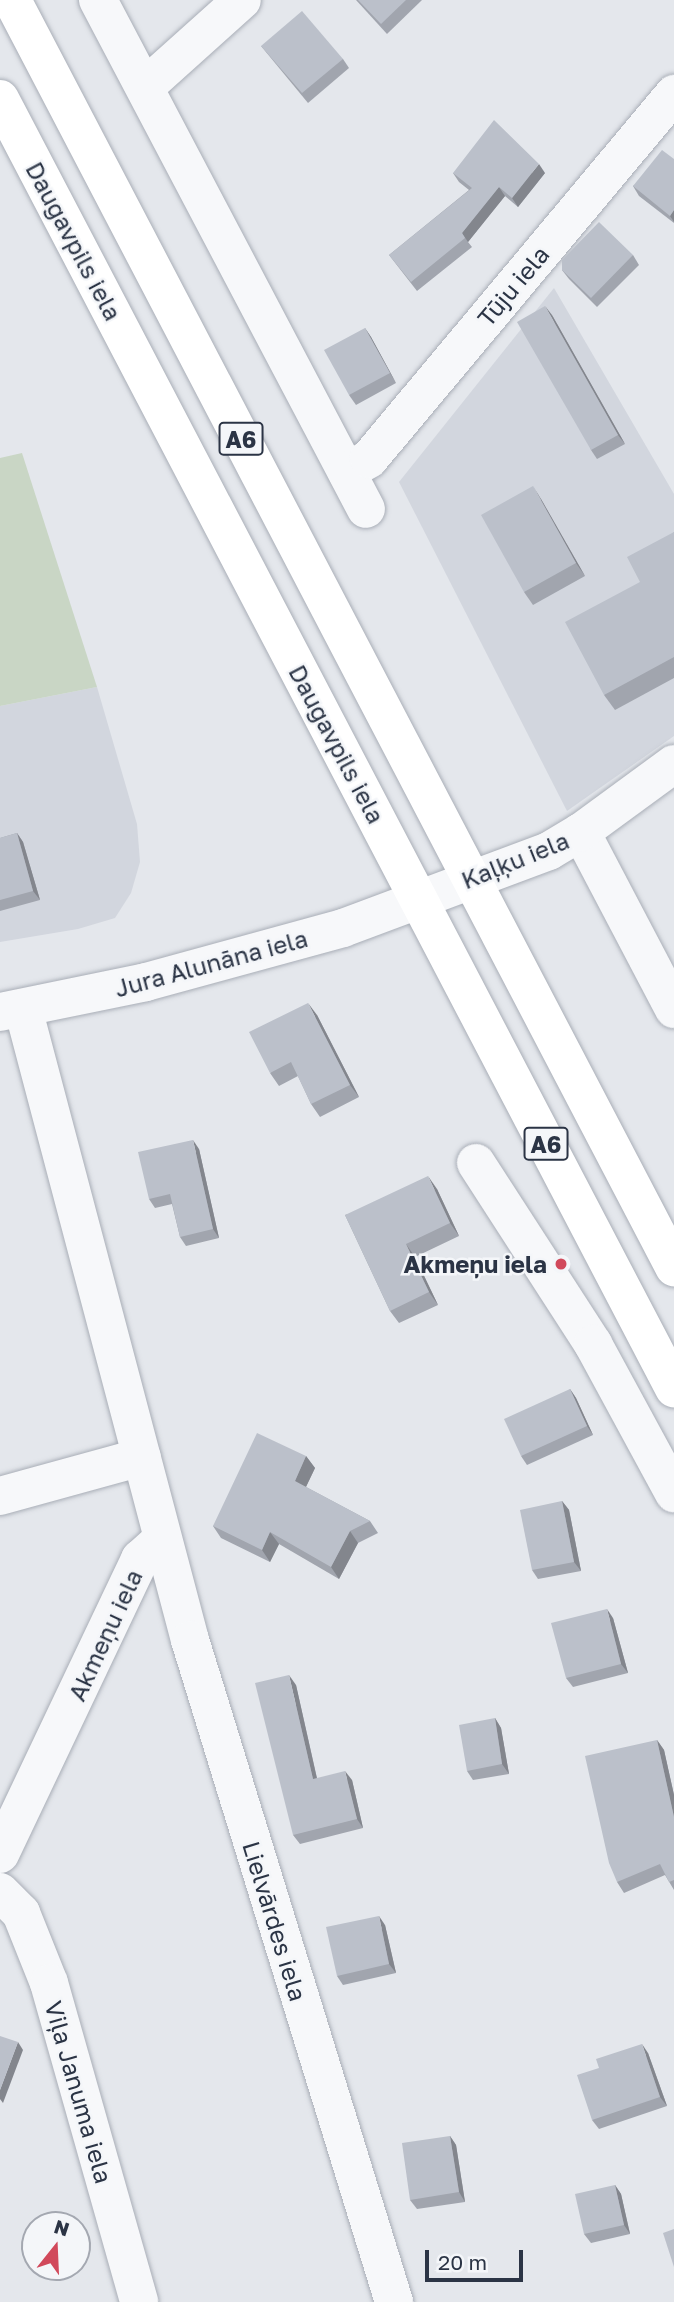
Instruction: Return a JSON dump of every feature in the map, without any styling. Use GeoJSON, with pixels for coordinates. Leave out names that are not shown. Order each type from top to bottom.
{"type":"FeatureCollection","features":[{"type":"Feature","properties":{"kind":"highway","name":"A6"},"geometry":{"type":"LineString","coordinates":[[12,0],[674,1267]]}},
{"type":"Feature","properties":{"kind":"highway","name":"Daugavpils iela"},"geometry":{"type":"LineString","coordinates":[[0,99],[674,1388]]}},
{"type":"Feature","properties":{"kind":"street"},"geometry":{"type":"LineString","coordinates":[[98,0],[366,509]]}},
{"type":"Feature","properties":{"kind":"street"},"geometry":{"type":"LineString","coordinates":[[145,87],[242,0]]}},
{"type":"Feature","properties":{"kind":"street","name":"Tūju iela"},"geometry":{"type":"LineString","coordinates":[[347,472],[369,459],[674,94]]}},
{"type":"Feature","properties":{"kind":"street","name":"Kaļķu iela"},"geometry":{"type":"LineString","coordinates":[[419,899],[549,851],[581,832],[674,764]]}},
{"type":"Feature","properties":{"kind":"street"},"geometry":{"type":"LineString","coordinates":[[581,832],[674,1009]]}},
{"type":"Feature","properties":{"kind":"street","name":"Jura Alunāna iela"},"geometry":{"type":"LineString","coordinates":[[11,1010],[146,982],[227,960],[343,928],[419,899]]}},
{"type":"Feature","properties":{"kind":"street"},"geometry":{"type":"LineString","coordinates":[[11,1010],[142,1457],[161,1540]]}},
{"type":"Feature","properties":{"kind":"street"},"geometry":{"type":"LineString","coordinates":[[476,1163],[593,1344],[674,1493]]}},
{"type":"Feature","properties":{"kind":"street"},"geometry":{"type":"LineString","coordinates":[[0,1496],[142,1457]]}},
{"type":"Feature","properties":{"kind":"street","name":"Akmeņu iela"},"geometry":{"type":"LineString","coordinates":[[0,1854],[140,1559],[161,1540]]}},
{"type":"Feature","properties":{"kind":"street","name":"Lielvārdes iela"},"geometry":{"type":"LineString","coordinates":[[161,1540],[267,1894],[394,2302]]}},
{"type":"Feature","properties":{"kind":"street","name":"Viļa Januma iela"},"geometry":{"type":"LineString","coordinates":[[0,1892],[21,1913],[49,1983],[139,2302]]}},
{"type":"Feature","properties":{"kind":"shaded area"},"geometry":{"type":"Polygon","coordinates":[[[554,288],[674,494],[674,736],[567,811],[399,482],[554,288]]]}},
{"type":"Feature","properties":{"kind":"shaded area"},"geometry":{"type":"Polygon","coordinates":[[[97,687],[137,824],[140,862],[131,893],[115,918],[78,929],[0,942],[0,706],[97,687]]]}},
{"type":"Feature","properties":{"kind":"green space"},"geometry":{"type":"Polygon","coordinates":[[[22,453],[97,687],[0,706],[0,458],[22,453]]]}},
{"type":"Feature","properties":{"kind":"building"},"geometry":{"type":"Polygon","coordinates":[[[358,0],[406,0],[381,24],[358,0]]]}},
{"type":"Feature","properties":{"kind":"building"},"geometry":{"type":"Polygon","coordinates":[[[302,11],[343,59],[302,93],[261,46],[302,11]]]}},
{"type":"Feature","properties":{"kind":"building"},"geometry":{"type":"Polygon","coordinates":[[[494,120],[539,164],[512,198],[499,187],[462,233],[465,238],[411,282],[389,255],[472,188],[453,173],[494,120]]]}},
{"type":"Feature","properties":{"kind":"building"},"geometry":{"type":"Polygon","coordinates":[[[662,150],[674,159],[674,210],[670,216],[633,186],[662,150]]]}},
{"type":"Feature","properties":{"kind":"building"},"geometry":{"type":"Polygon","coordinates":[[[599,222],[633,255],[591,298],[562,270],[562,260],[599,222]]]}},
{"type":"Feature","properties":{"kind":"building"},"geometry":{"type":"Polygon","coordinates":[[[545,306],[618,435],[591,450],[517,322],[545,306]]]}},
{"type":"Feature","properties":{"kind":"building"},"geometry":{"type":"Polygon","coordinates":[[[365,328],[390,373],[349,395],[324,350],[365,328]]]}},
{"type":"Feature","properties":{"kind":"building"},"geometry":{"type":"Polygon","coordinates":[[[533,486],[576,563],[524,592],[481,515],[533,486]]]}},
{"type":"Feature","properties":{"kind":"building"},"geometry":{"type":"Polygon","coordinates":[[[674,532],[674,657],[604,695],[565,622],[640,582],[627,557],[674,532]]]}},
{"type":"Feature","properties":{"kind":"building"},"geometry":{"type":"Polygon","coordinates":[[[17,833],[33,891],[0,900],[0,838],[17,833]]]}},
{"type":"Feature","properties":{"kind":"building"},"geometry":{"type":"Polygon","coordinates":[[[308,1003],[350,1085],[311,1104],[291,1062],[270,1073],[249,1032],[308,1003]]]}},
{"type":"Feature","properties":{"kind":"building"},"geometry":{"type":"Polygon","coordinates":[[[193,1140],[213,1229],[180,1237],[170,1194],[149,1199],[138,1152],[193,1140]]]}},
{"type":"Feature","properties":{"kind":"building"},"geometry":{"type":"Polygon","coordinates":[[[428,1176],[450,1223],[406,1244],[429,1292],[390,1311],[345,1215],[428,1176]]]}},
{"type":"Feature","properties":{"kind":"building"},"geometry":{"type":"Polygon","coordinates":[[[570,1389],[587,1426],[521,1456],[504,1419],[570,1389]]]}},
{"type":"Feature","properties":{"kind":"building"},"geometry":{"type":"Polygon","coordinates":[[[257,1433],[306,1456],[295,1481],[370,1521],[350,1531],[331,1567],[270,1532],[262,1550],[213,1526],[257,1433]]]}},
{"type":"Feature","properties":{"kind":"building"},"geometry":{"type":"Polygon","coordinates":[[[562,1501],[574,1562],[532,1570],[520,1510],[562,1501]]]}},
{"type":"Feature","properties":{"kind":"building"},"geometry":{"type":"Polygon","coordinates":[[[607,1609],[621,1664],[566,1678],[551,1623],[607,1609]]]}},
{"type":"Feature","properties":{"kind":"building"},"geometry":{"type":"Polygon","coordinates":[[[289,1675],[313,1779],[345,1771],[357,1819],[293,1835],[255,1683],[289,1675]]]}},
{"type":"Feature","properties":{"kind":"building"},"geometry":{"type":"Polygon","coordinates":[[[495,1718],[502,1764],[467,1771],[459,1725],[495,1718]]]}},
{"type":"Feature","properties":{"kind":"building"},"geometry":{"type":"Polygon","coordinates":[[[657,1740],[674,1817],[674,1880],[669,1882],[660,1864],[617,1882],[609,1863],[585,1756],[657,1740]]]}},
{"type":"Feature","properties":{"kind":"building"},"geometry":{"type":"Polygon","coordinates":[[[379,1916],[389,1964],[337,1976],[326,1927],[379,1916]]]}},
{"type":"Feature","properties":{"kind":"building"},"geometry":{"type":"Polygon","coordinates":[[[0,2036],[18,2042],[0,2090],[0,2036]]]}},
{"type":"Feature","properties":{"kind":"building"},"geometry":{"type":"Polygon","coordinates":[[[642,2044],[660,2097],[592,2120],[577,2075],[599,2068],[596,2059],[642,2044]]]}},
{"type":"Feature","properties":{"kind":"building"},"geometry":{"type":"Polygon","coordinates":[[[450,2136],[459,2192],[410,2200],[402,2143],[450,2136]]]}},
{"type":"Feature","properties":{"kind":"building"},"geometry":{"type":"Polygon","coordinates":[[[615,2185],[624,2225],[584,2234],[575,2194],[615,2185]]]}},
{"type":"Feature","properties":{"kind":"building"},"geometry":{"type":"Polygon","coordinates":[[[674,2229],[674,2267],[663,2233],[674,2229]]]}},
{"type":"Feature","properties":{"kind":"place","name":"Akmeņu iela"},"geometry":{"type":"Point","coordinates":[561,1264]}}]}
